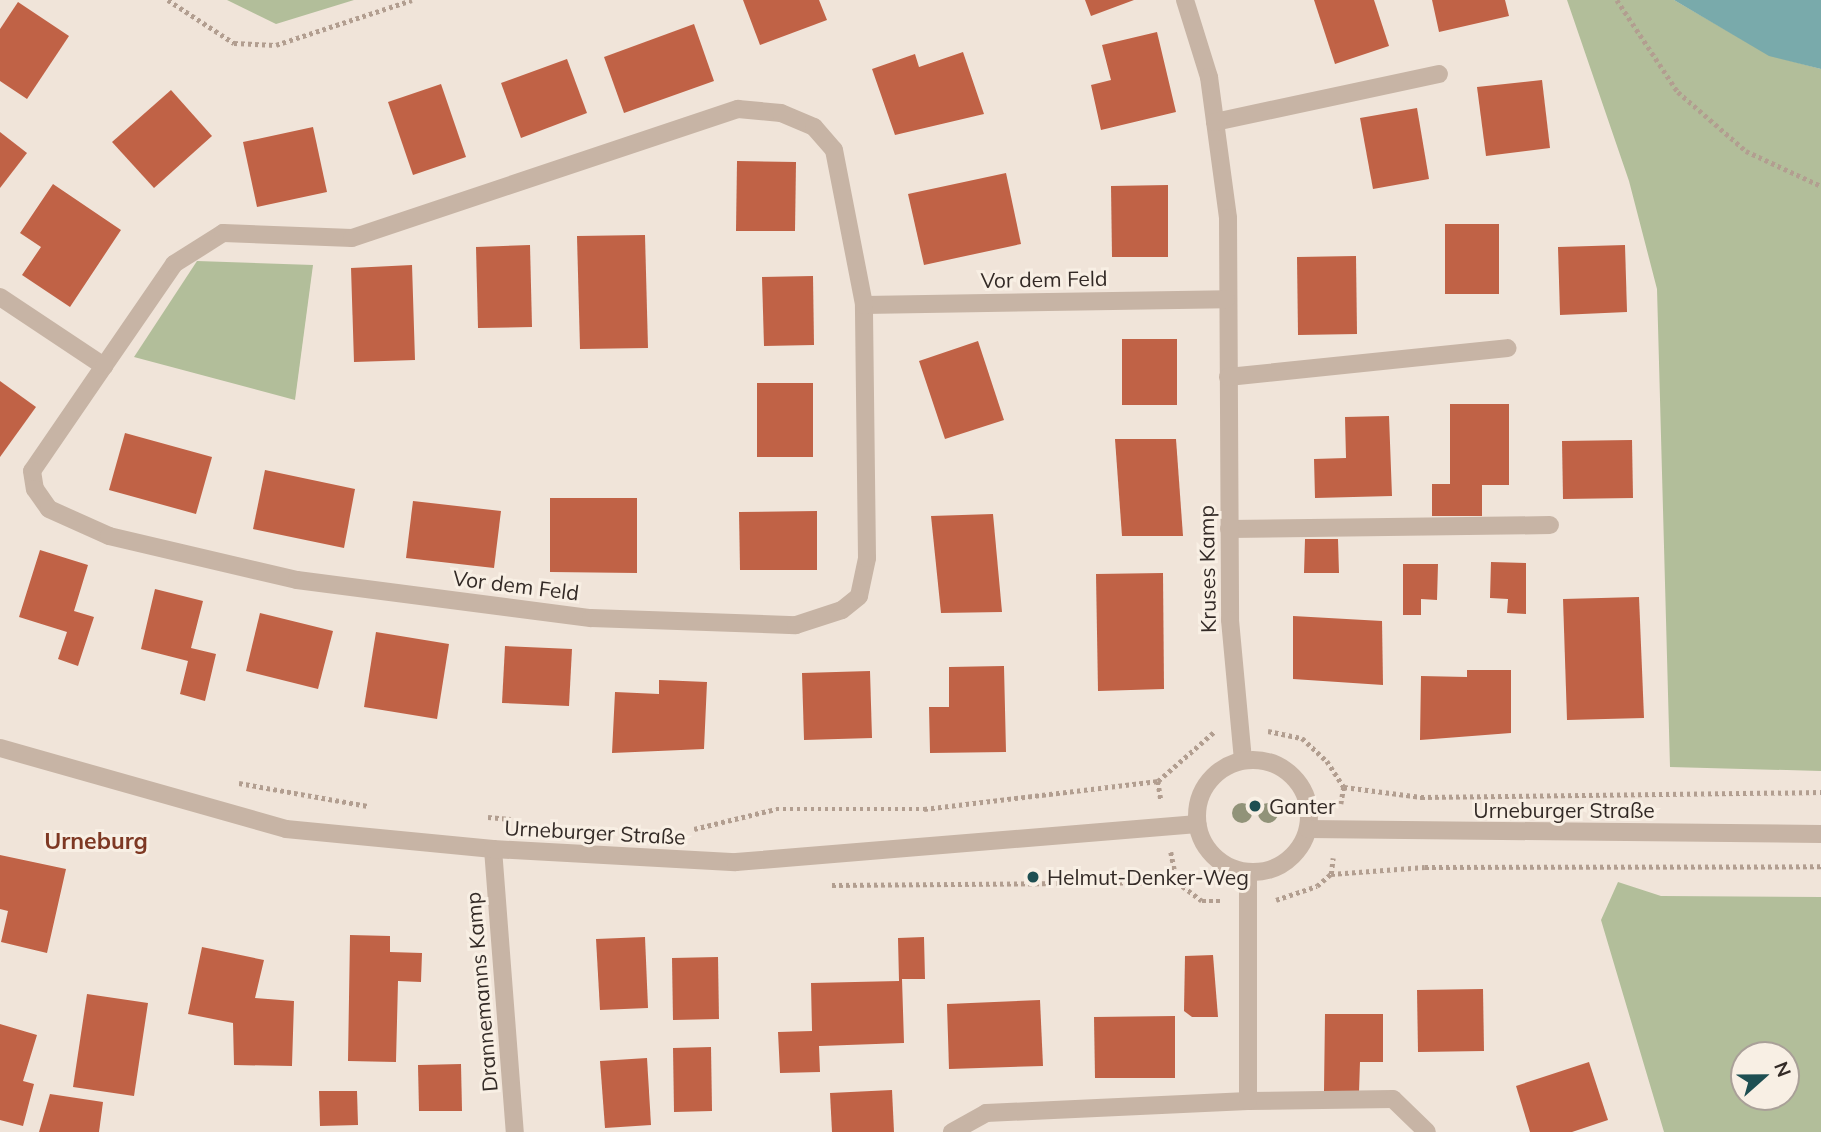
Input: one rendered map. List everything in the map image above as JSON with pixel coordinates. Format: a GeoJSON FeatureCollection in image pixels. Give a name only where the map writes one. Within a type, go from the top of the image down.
{"type":"FeatureCollection","features":[{"type":"Feature","properties":{"kind":"street","name":"Kruses Kamp"},"geometry":{"type":"LineString","coordinates":[[1185,0],[1215,122],[1228,218],[1226,299],[1230,620],[1243,760]]}},
{"type":"Feature","properties":{"kind":"street"},"geometry":{"type":"LineString","coordinates":[[1215,122],[1439,75]]}},
{"type":"Feature","properties":{"kind":"street","name":"Vor dem Feld"},"geometry":{"type":"LineString","coordinates":[[738,109],[781,114],[814,127],[834,150],[863,305],[867,558],[859,596],[842,610],[796,625],[591,618],[311,582],[109,536],[49,509],[35,489],[33,471],[104,366],[174,264],[223,233],[352,238],[738,109]]}},
{"type":"Feature","properties":{"kind":"street"},"geometry":{"type":"LineString","coordinates":[[0,297],[104,366]]}},
{"type":"Feature","properties":{"kind":"street","name":"Vor dem Feld"},"geometry":{"type":"LineString","coordinates":[[863,305],[1226,299]]}},
{"type":"Feature","properties":{"kind":"street"},"geometry":{"type":"LineString","coordinates":[[1228,377],[1508,348]]}},
{"type":"Feature","properties":{"kind":"street"},"geometry":{"type":"LineString","coordinates":[[1229,529],[1550,525]]}},
{"type":"Feature","properties":{"kind":"street","name":"Urneburger Straße"},"geometry":{"type":"LineString","coordinates":[[0,748],[286,830],[493,849],[736,862],[1197,824]]}},
{"type":"Feature","properties":{"kind":"street"},"geometry":{"type":"LineString","coordinates":[[1243,760],[1276,764],[1298,781],[1308,803],[1308,828],[1282,864],[1248,872],[1218,859],[1197,824],[1205,785],[1243,760]]}},
{"type":"Feature","properties":{"kind":"street","name":"Urneburger Straße"},"geometry":{"type":"LineString","coordinates":[[1308,828],[1821,834]]}},
{"type":"Feature","properties":{"kind":"street","name":"Drannemanns Kamp"},"geometry":{"type":"LineString","coordinates":[[493,849],[516,1132]]}},
{"type":"Feature","properties":{"kind":"street"},"geometry":{"type":"LineString","coordinates":[[1248,872],[1248,1101]]}},
{"type":"Feature","properties":{"kind":"street"},"geometry":{"type":"LineString","coordinates":[[952,1132],[986,1113],[1248,1101],[1393,1099],[1427,1132]]}},
{"type":"Feature","properties":{"kind":"path"},"geometry":{"type":"LineString","coordinates":[[168,0],[234,43],[275,45],[412,0]]}},
{"type":"Feature","properties":{"kind":"path"},"geometry":{"type":"LineString","coordinates":[[1617,0],[1678,92],[1746,151],[1821,186]]}},
{"type":"Feature","properties":{"kind":"path"},"geometry":{"type":"LineString","coordinates":[[683,829],[776,809],[924,809],[1158,780]]}},
{"type":"Feature","properties":{"kind":"path"},"geometry":{"type":"LineString","coordinates":[[235,783],[382,808]]}},
{"type":"Feature","properties":{"kind":"path"},"geometry":{"type":"LineString","coordinates":[[1344,787],[1420,797],[1821,792]]}},
{"type":"Feature","properties":{"kind":"path"},"geometry":{"type":"LineString","coordinates":[[477,817],[518,819]]}},
{"type":"Feature","properties":{"kind":"path"},"geometry":{"type":"LineString","coordinates":[[1331,874],[1425,867],[1821,866]]}},
{"type":"Feature","properties":{"kind":"green space"},"geometry":{"type":"Polygon","coordinates":[[[227,0],[354,0],[276,24],[227,0]]]}},
{"type":"Feature","properties":{"kind":"green space"},"geometry":{"type":"Polygon","coordinates":[[[1567,0],[1674,0],[1769,55],[1821,69],[1821,771],[1670,767],[1657,289],[1629,181],[1567,0]]]}},
{"type":"Feature","properties":{"kind":"green space"},"geometry":{"type":"Polygon","coordinates":[[[197,261],[313,265],[295,400],[134,357],[197,261]]]}},
{"type":"Feature","properties":{"kind":"green space"},"geometry":{"type":"Polygon","coordinates":[[[1618,882],[1661,896],[1821,897],[1821,1132],[1664,1132],[1601,920],[1618,882]]]}},
{"type":"Feature","properties":{"kind":"water"},"geometry":{"type":"Polygon","coordinates":[[[1674,0],[1821,0],[1821,69],[1769,56],[1674,0]]]}},
{"type":"Feature","properties":{"kind":"building"},"geometry":{"type":"Polygon","coordinates":[[[743,0],[819,0],[827,20],[760,45],[743,0]]]}},
{"type":"Feature","properties":{"kind":"building"},"geometry":{"type":"Polygon","coordinates":[[[1085,0],[1134,0],[1091,16],[1085,0]]]}},
{"type":"Feature","properties":{"kind":"building"},"geometry":{"type":"Polygon","coordinates":[[[1314,0],[1374,0],[1389,46],[1335,64],[1314,0]]]}},
{"type":"Feature","properties":{"kind":"building"},"geometry":{"type":"Polygon","coordinates":[[[1432,0],[1505,0],[1509,16],[1439,32],[1432,0]]]}},
{"type":"Feature","properties":{"kind":"building"},"geometry":{"type":"Polygon","coordinates":[[[18,2],[69,36],[27,99],[0,81],[0,29],[18,2]]]}},
{"type":"Feature","properties":{"kind":"building"},"geometry":{"type":"Polygon","coordinates":[[[694,24],[714,81],[624,113],[604,57],[694,24]]]}},
{"type":"Feature","properties":{"kind":"building"},"geometry":{"type":"Polygon","coordinates":[[[1157,32],[1176,112],[1101,130],[1091,85],[1111,80],[1102,45],[1157,32]]]}},
{"type":"Feature","properties":{"kind":"building"},"geometry":{"type":"Polygon","coordinates":[[[963,52],[984,114],[895,135],[872,69],[915,54],[919,67],[963,52]]]}},
{"type":"Feature","properties":{"kind":"building"},"geometry":{"type":"Polygon","coordinates":[[[567,59],[587,113],[521,138],[501,83],[567,59]]]}},
{"type":"Feature","properties":{"kind":"building"},"geometry":{"type":"Polygon","coordinates":[[[1542,80],[1550,148],[1486,156],[1477,87],[1542,80]]]}},
{"type":"Feature","properties":{"kind":"building"},"geometry":{"type":"Polygon","coordinates":[[[441,84],[466,157],[413,175],[388,102],[441,84]]]}},
{"type":"Feature","properties":{"kind":"building"},"geometry":{"type":"Polygon","coordinates":[[[171,90],[212,136],[154,188],[112,142],[171,90]]]}},
{"type":"Feature","properties":{"kind":"building"},"geometry":{"type":"Polygon","coordinates":[[[1417,108],[1429,179],[1373,189],[1360,118],[1417,108]]]}},
{"type":"Feature","properties":{"kind":"building"},"geometry":{"type":"Polygon","coordinates":[[[313,127],[327,192],[257,207],[243,142],[313,127]]]}},
{"type":"Feature","properties":{"kind":"building"},"geometry":{"type":"Polygon","coordinates":[[[0,132],[27,153],[0,188],[0,132]]]}},
{"type":"Feature","properties":{"kind":"building"},"geometry":{"type":"Polygon","coordinates":[[[737,161],[796,162],[795,231],[736,231],[737,161]]]}},
{"type":"Feature","properties":{"kind":"building"},"geometry":{"type":"Polygon","coordinates":[[[1006,173],[1021,244],[924,265],[908,194],[1006,173]]]}},
{"type":"Feature","properties":{"kind":"building"},"geometry":{"type":"Polygon","coordinates":[[[53,184],[121,230],[70,307],[22,275],[41,247],[20,233],[53,184]]]}},
{"type":"Feature","properties":{"kind":"building"},"geometry":{"type":"Polygon","coordinates":[[[1168,185],[1168,257],[1112,257],[1111,186],[1168,185]]]}},
{"type":"Feature","properties":{"kind":"building"},"geometry":{"type":"Polygon","coordinates":[[[1445,224],[1499,224],[1499,294],[1445,294],[1445,224]]]}},
{"type":"Feature","properties":{"kind":"building"},"geometry":{"type":"Polygon","coordinates":[[[645,235],[648,348],[580,349],[577,236],[645,235]]]}},
{"type":"Feature","properties":{"kind":"building"},"geometry":{"type":"Polygon","coordinates":[[[530,245],[532,327],[478,328],[476,247],[530,245]]]}},
{"type":"Feature","properties":{"kind":"building"},"geometry":{"type":"Polygon","coordinates":[[[1625,245],[1627,312],[1560,315],[1558,247],[1625,245]]]}},
{"type":"Feature","properties":{"kind":"building"},"geometry":{"type":"Polygon","coordinates":[[[1356,256],[1357,334],[1298,335],[1297,257],[1356,256]]]}},
{"type":"Feature","properties":{"kind":"building"},"geometry":{"type":"Polygon","coordinates":[[[412,265],[415,360],[354,362],[351,268],[412,265]]]}},
{"type":"Feature","properties":{"kind":"building"},"geometry":{"type":"Polygon","coordinates":[[[813,276],[814,345],[764,346],[762,277],[813,276]]]}},
{"type":"Feature","properties":{"kind":"building"},"geometry":{"type":"Polygon","coordinates":[[[1122,339],[1177,339],[1177,405],[1122,405],[1122,339]]]}},
{"type":"Feature","properties":{"kind":"building"},"geometry":{"type":"Polygon","coordinates":[[[978,341],[1004,420],[945,439],[919,361],[978,341]]]}},
{"type":"Feature","properties":{"kind":"building"},"geometry":{"type":"Polygon","coordinates":[[[0,381],[36,407],[0,457],[0,381]]]}},
{"type":"Feature","properties":{"kind":"building"},"geometry":{"type":"Polygon","coordinates":[[[757,383],[813,383],[813,457],[757,457],[757,383]]]}},
{"type":"Feature","properties":{"kind":"building"},"geometry":{"type":"Polygon","coordinates":[[[1450,404],[1509,404],[1509,485],[1482,485],[1482,516],[1432,516],[1432,484],[1450,484],[1450,404]]]}},
{"type":"Feature","properties":{"kind":"building"},"geometry":{"type":"Polygon","coordinates":[[[1389,416],[1392,496],[1315,498],[1314,459],[1346,458],[1345,417],[1389,416]]]}},
{"type":"Feature","properties":{"kind":"building"},"geometry":{"type":"Polygon","coordinates":[[[125,433],[212,457],[196,514],[109,490],[125,433]]]}},
{"type":"Feature","properties":{"kind":"building"},"geometry":{"type":"Polygon","coordinates":[[[1115,439],[1176,439],[1183,536],[1122,536],[1115,439]]]}},
{"type":"Feature","properties":{"kind":"building"},"geometry":{"type":"Polygon","coordinates":[[[1632,440],[1633,498],[1563,499],[1562,441],[1632,440]]]}},
{"type":"Feature","properties":{"kind":"building"},"geometry":{"type":"Polygon","coordinates":[[[265,470],[355,489],[344,548],[253,529],[265,470]]]}},
{"type":"Feature","properties":{"kind":"building"},"geometry":{"type":"Polygon","coordinates":[[[550,498],[637,498],[637,573],[550,572],[550,498]]]}},
{"type":"Feature","properties":{"kind":"building"},"geometry":{"type":"Polygon","coordinates":[[[413,501],[501,511],[494,568],[406,558],[413,501]]]}},
{"type":"Feature","properties":{"kind":"building"},"geometry":{"type":"Polygon","coordinates":[[[817,511],[817,570],[740,570],[739,512],[817,511]]]}},
{"type":"Feature","properties":{"kind":"building"},"geometry":{"type":"Polygon","coordinates":[[[993,514],[1002,612],[941,613],[931,516],[993,514]]]}},
{"type":"Feature","properties":{"kind":"building"},"geometry":{"type":"Polygon","coordinates":[[[1305,539],[1338,539],[1339,573],[1304,573],[1305,539]]]}},
{"type":"Feature","properties":{"kind":"building"},"geometry":{"type":"Polygon","coordinates":[[[40,550],[88,565],[74,611],[94,617],[78,666],[58,659],[67,632],[19,617],[40,550]]]}},
{"type":"Feature","properties":{"kind":"building"},"geometry":{"type":"Polygon","coordinates":[[[1491,562],[1526,563],[1526,614],[1507,613],[1508,599],[1490,598],[1491,562]]]}},
{"type":"Feature","properties":{"kind":"building"},"geometry":{"type":"Polygon","coordinates":[[[1403,564],[1438,564],[1437,600],[1421,599],[1421,615],[1403,615],[1403,564]]]}},
{"type":"Feature","properties":{"kind":"building"},"geometry":{"type":"Polygon","coordinates":[[[1163,573],[1164,689],[1098,691],[1096,574],[1163,573]]]}},
{"type":"Feature","properties":{"kind":"building"},"geometry":{"type":"Polygon","coordinates":[[[155,589],[203,601],[191,648],[216,654],[205,701],[180,694],[188,661],[141,649],[155,589]]]}},
{"type":"Feature","properties":{"kind":"building"},"geometry":{"type":"Polygon","coordinates":[[[1639,597],[1644,718],[1567,720],[1563,599],[1639,597]]]}},
{"type":"Feature","properties":{"kind":"building"},"geometry":{"type":"Polygon","coordinates":[[[260,613],[333,631],[318,689],[246,671],[260,613]]]}},
{"type":"Feature","properties":{"kind":"building"},"geometry":{"type":"Polygon","coordinates":[[[1293,616],[1382,621],[1383,685],[1293,679],[1293,616]]]}},
{"type":"Feature","properties":{"kind":"building"},"geometry":{"type":"Polygon","coordinates":[[[376,632],[449,644],[437,719],[364,707],[376,632]]]}},
{"type":"Feature","properties":{"kind":"building"},"geometry":{"type":"Polygon","coordinates":[[[505,646],[572,649],[569,706],[502,703],[505,646]]]}},
{"type":"Feature","properties":{"kind":"building"},"geometry":{"type":"Polygon","coordinates":[[[1004,666],[1006,752],[930,753],[929,707],[949,707],[949,667],[1004,666]]]}},
{"type":"Feature","properties":{"kind":"building"},"geometry":{"type":"Polygon","coordinates":[[[1467,670],[1511,670],[1511,733],[1420,740],[1421,676],[1467,677],[1467,670]]]}},
{"type":"Feature","properties":{"kind":"building"},"geometry":{"type":"Polygon","coordinates":[[[870,671],[872,738],[804,740],[802,673],[870,671]]]}},
{"type":"Feature","properties":{"kind":"building"},"geometry":{"type":"Polygon","coordinates":[[[659,680],[707,682],[704,749],[612,753],[615,692],[659,694],[659,680]]]}},
{"type":"Feature","properties":{"kind":"building"},"geometry":{"type":"Polygon","coordinates":[[[0,855],[66,869],[47,953],[1,942],[8,911],[0,909],[0,855]]]}},
{"type":"Feature","properties":{"kind":"building"},"geometry":{"type":"Polygon","coordinates":[[[350,935],[390,936],[390,952],[422,953],[421,982],[398,981],[396,1062],[348,1061],[350,935]]]}},
{"type":"Feature","properties":{"kind":"building"},"geometry":{"type":"Polygon","coordinates":[[[645,937],[648,1008],[600,1010],[596,939],[645,937]]]}},
{"type":"Feature","properties":{"kind":"building"},"geometry":{"type":"Polygon","coordinates":[[[924,937],[925,979],[902,979],[904,1043],[819,1046],[820,1072],[780,1073],[778,1032],[812,1031],[811,983],[899,981],[898,938],[924,937]]]}},
{"type":"Feature","properties":{"kind":"building"},"geometry":{"type":"Polygon","coordinates":[[[202,947],[264,960],[255,998],[294,1001],[292,1066],[234,1065],[233,1023],[188,1014],[202,947]]]}},
{"type":"Feature","properties":{"kind":"building"},"geometry":{"type":"Polygon","coordinates":[[[1213,955],[1218,1017],[1192,1017],[1184,1011],[1185,956],[1213,955]]]}},
{"type":"Feature","properties":{"kind":"building"},"geometry":{"type":"Polygon","coordinates":[[[718,957],[719,1019],[673,1020],[672,958],[718,957]]]}},
{"type":"Feature","properties":{"kind":"building"},"geometry":{"type":"Polygon","coordinates":[[[1483,989],[1484,1051],[1418,1052],[1417,990],[1483,989]]]}},
{"type":"Feature","properties":{"kind":"building"},"geometry":{"type":"Polygon","coordinates":[[[87,994],[148,1003],[134,1096],[73,1087],[87,994]]]}},
{"type":"Feature","properties":{"kind":"building"},"geometry":{"type":"Polygon","coordinates":[[[1040,1000],[1043,1066],[949,1069],[947,1004],[1040,1000]]]}},
{"type":"Feature","properties":{"kind":"building"},"geometry":{"type":"Polygon","coordinates":[[[1325,1014],[1383,1014],[1383,1062],[1360,1062],[1359,1092],[1324,1092],[1325,1014]]]}},
{"type":"Feature","properties":{"kind":"building"},"geometry":{"type":"Polygon","coordinates":[[[1175,1016],[1175,1078],[1095,1078],[1094,1017],[1175,1016]]]}},
{"type":"Feature","properties":{"kind":"building"},"geometry":{"type":"Polygon","coordinates":[[[0,1024],[37,1035],[23,1081],[34,1084],[23,1126],[0,1120],[0,1024]]]}},
{"type":"Feature","properties":{"kind":"building"},"geometry":{"type":"Polygon","coordinates":[[[711,1047],[712,1111],[674,1112],[673,1048],[711,1047]]]}},
{"type":"Feature","properties":{"kind":"building"},"geometry":{"type":"Polygon","coordinates":[[[647,1058],[651,1125],[605,1128],[600,1061],[647,1058]]]}},
{"type":"Feature","properties":{"kind":"building"},"geometry":{"type":"Polygon","coordinates":[[[1589,1062],[1608,1120],[1572,1132],[1530,1132],[1516,1086],[1589,1062]]]}},
{"type":"Feature","properties":{"kind":"building"},"geometry":{"type":"Polygon","coordinates":[[[461,1064],[462,1111],[419,1111],[418,1065],[461,1064]]]}},
{"type":"Feature","properties":{"kind":"building"},"geometry":{"type":"Polygon","coordinates":[[[892,1090],[894,1132],[832,1132],[830,1093],[892,1090]]]}},
{"type":"Feature","properties":{"kind":"building"},"geometry":{"type":"Polygon","coordinates":[[[319,1091],[357,1091],[358,1125],[320,1126],[319,1091]]]}},
{"type":"Feature","properties":{"kind":"building"},"geometry":{"type":"Polygon","coordinates":[[[50,1094],[103,1102],[99,1132],[39,1132],[50,1094]]]}},
{"type":"Feature","properties":{"kind":"place","name":"Ganter"},"geometry":{"type":"Point","coordinates":[1255,806]}},
{"type":"Feature","properties":{"kind":"place","name":"Helmut-Denker-Weg"},"geometry":{"type":"Point","coordinates":[1033,877]}},
{"type":"Feature","properties":{"kind":"district","name":"Urneburg"},"geometry":{"type":"Point","coordinates":[96,841]}}]}
